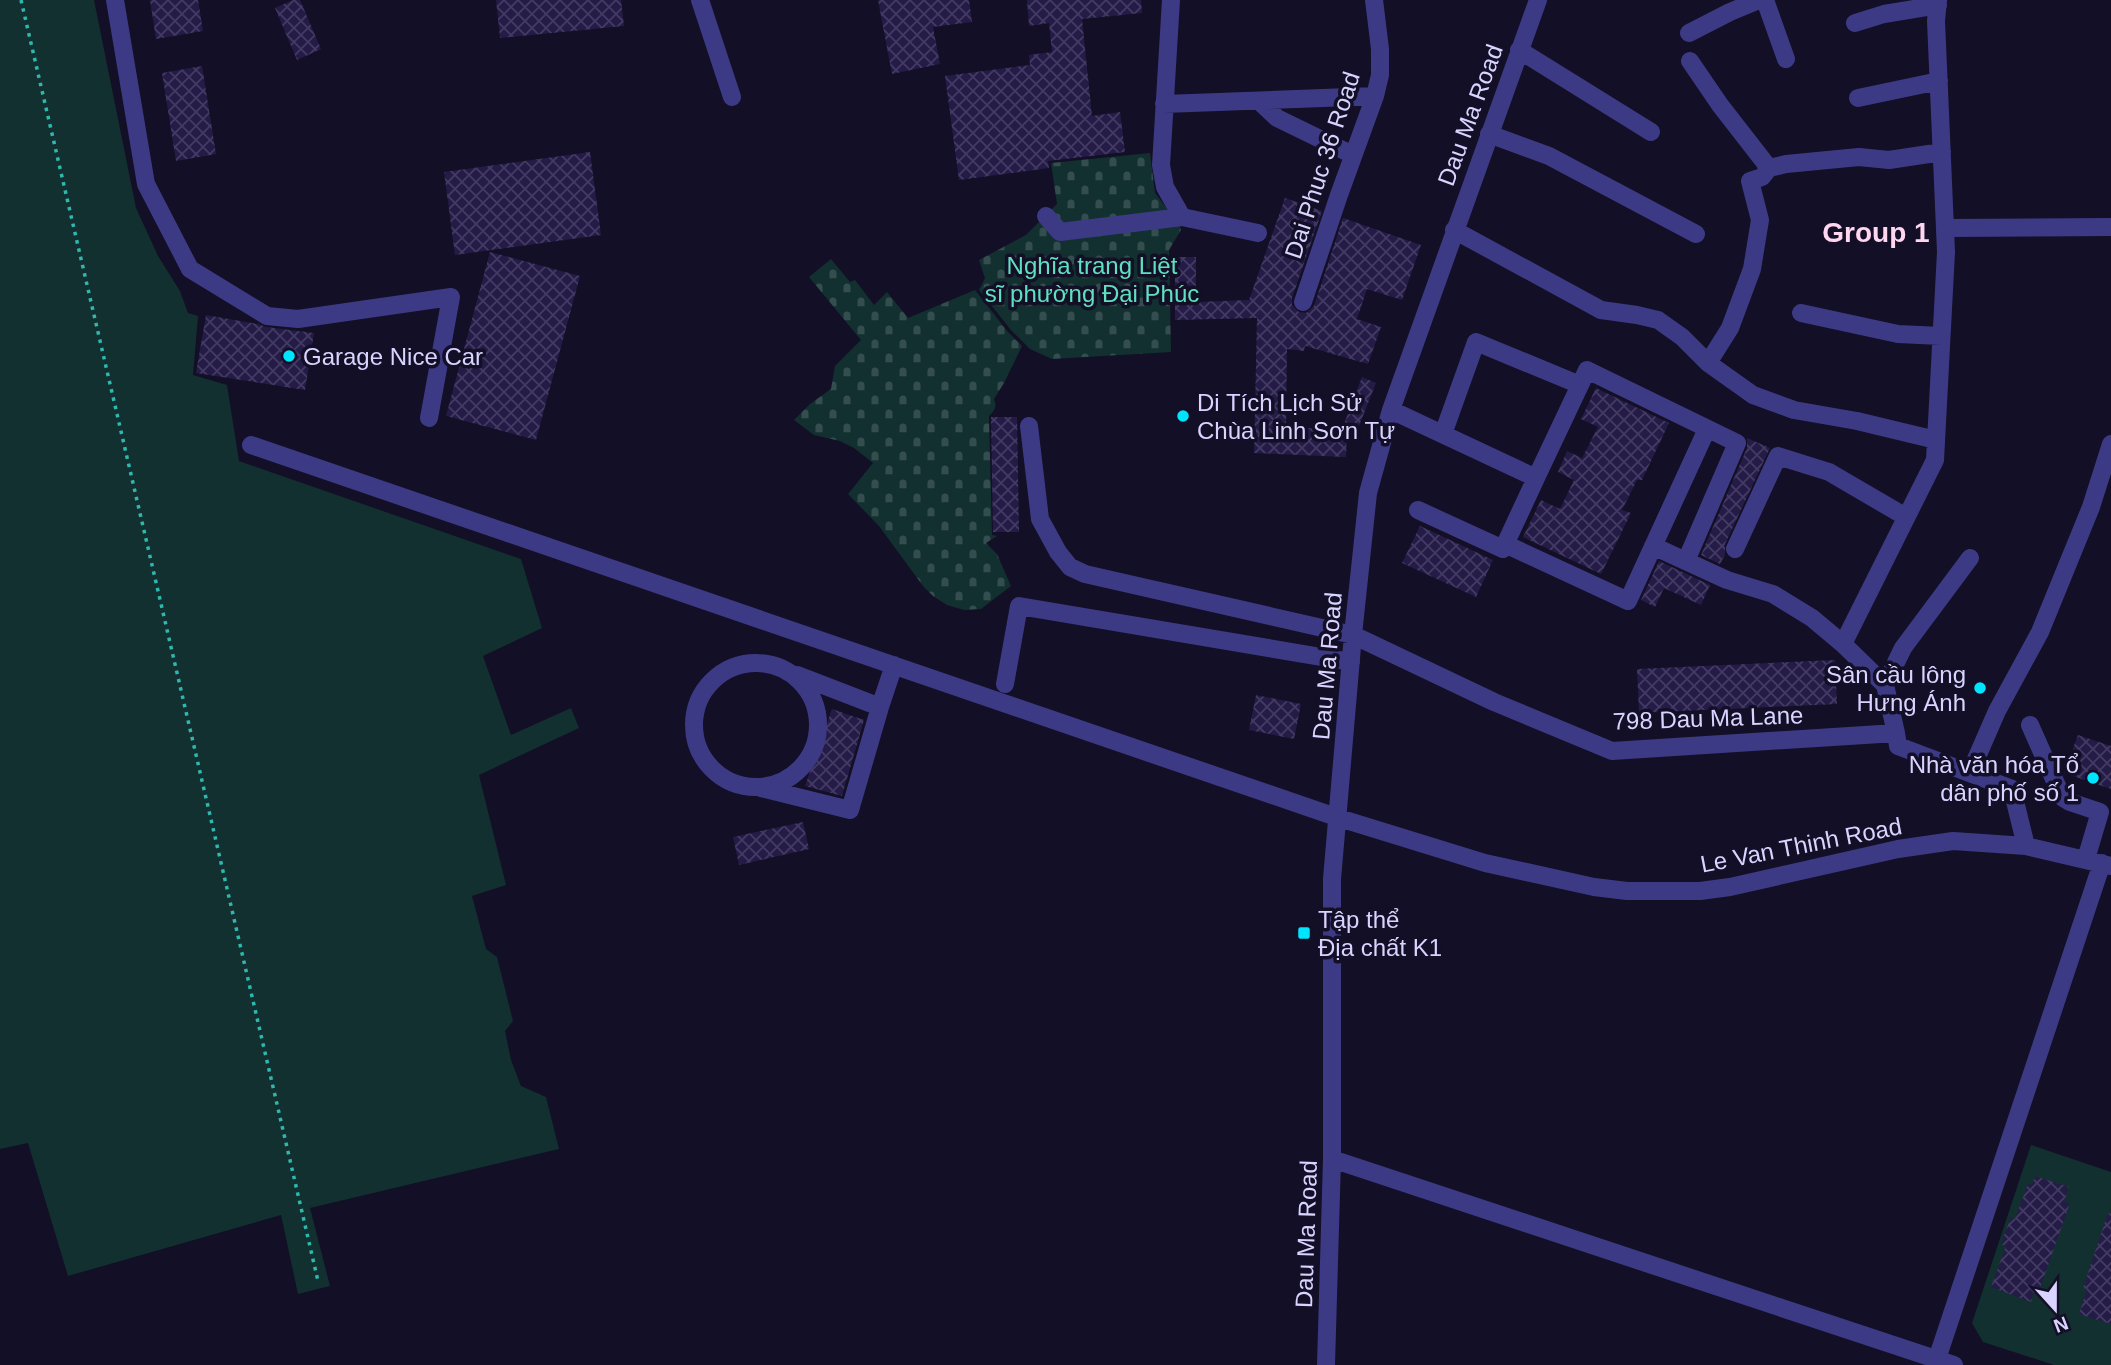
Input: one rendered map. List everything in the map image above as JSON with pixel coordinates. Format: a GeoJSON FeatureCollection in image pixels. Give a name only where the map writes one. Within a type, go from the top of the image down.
{"type":"FeatureCollection","features":[{"type":"Feature","properties":{"kind":"street"},"geometry":{"type":"LineString","coordinates":[[115,0],[146,184],[190,269],[267,316],[298,319],[451,298],[429,418]]}},
{"type":"Feature","properties":{"kind":"street"},"geometry":{"type":"LineString","coordinates":[[699,0],[732,97]]}},
{"type":"Feature","properties":{"kind":"street"},"geometry":{"type":"LineString","coordinates":[[1171,0],[1161,165],[1165,187],[1182,217]]}},
{"type":"Feature","properties":{"kind":"street","name":"Dai Phuc 36 Road"},"geometry":{"type":"LineString","coordinates":[[1303,302],[1380,75],[1374,0]]}},
{"type":"Feature","properties":{"kind":"street","name":"Dau Ma Road"},"geometry":{"type":"LineString","coordinates":[[1326,1365],[1332,1159],[1332,879],[1368,493],[1391,410],[1538,0]]}},
{"type":"Feature","properties":{"kind":"street"},"geometry":{"type":"LineString","coordinates":[[1689,33],[1759,0]]}},
{"type":"Feature","properties":{"kind":"street"},"geometry":{"type":"LineString","coordinates":[[1765,0],[1786,59]]}},
{"type":"Feature","properties":{"kind":"street"},"geometry":{"type":"LineString","coordinates":[[1843,645],[1935,460],[1946,252],[1938,2],[1884,13],[1856,23]]}},
{"type":"Feature","properties":{"kind":"street"},"geometry":{"type":"LineString","coordinates":[[1519,50],[1651,132]]}},
{"type":"Feature","properties":{"kind":"street"},"geometry":{"type":"LineString","coordinates":[[1690,61],[1769,168]]}},
{"type":"Feature","properties":{"kind":"street"},"geometry":{"type":"LineString","coordinates":[[1858,98],[1939,81]]}},
{"type":"Feature","properties":{"kind":"street"},"geometry":{"type":"LineString","coordinates":[[1164,104],[1375,96]]}},
{"type":"Feature","properties":{"kind":"street"},"geometry":{"type":"LineString","coordinates":[[1259,101],[1283,121],[1353,155]]}},
{"type":"Feature","properties":{"kind":"street"},"geometry":{"type":"LineString","coordinates":[[1489,134],[1549,156],[1696,234]]}},
{"type":"Feature","properties":{"kind":"street"},"geometry":{"type":"LineString","coordinates":[[1708,363],[1730,328],[1752,269],[1760,220],[1750,181],[1762,177],[1769,168],[1859,157],[1889,160],[1942,152]]}},
{"type":"Feature","properties":{"kind":"street"},"geometry":{"type":"LineString","coordinates":[[1046,216],[1060,232],[1182,217],[1258,233]]}},
{"type":"Feature","properties":{"kind":"street"},"geometry":{"type":"LineString","coordinates":[[1945,228],[2111,227]]}},
{"type":"Feature","properties":{"kind":"street"},"geometry":{"type":"LineString","coordinates":[[1454,230],[1601,310],[1658,320],[1682,337],[1708,363],[1753,395],[1794,411],[1857,421],[1936,440]]}},
{"type":"Feature","properties":{"kind":"street"},"geometry":{"type":"LineString","coordinates":[[1801,313],[1898,334],[1941,336]]}},
{"type":"Feature","properties":{"kind":"street"},"geometry":{"type":"LineString","coordinates":[[1443,434],[1476,342],[1580,385]]}},
{"type":"Feature","properties":{"kind":"street"},"geometry":{"type":"LineString","coordinates":[[1418,510],[1503,549],[1587,370],[1737,443],[1686,561]]}},
{"type":"Feature","properties":{"kind":"street"},"geometry":{"type":"LineString","coordinates":[[1391,410],[1536,478]]}},
{"type":"Feature","properties":{"kind":"street","name":"798 Dau Ma Lane"},"geometry":{"type":"LineString","coordinates":[[1028,426],[1041,519],[1058,552],[1070,567],[1104,580],[1353,635],[1494,702],[1612,751],[1896,733]]}},
{"type":"Feature","properties":{"kind":"street"},"geometry":{"type":"LineString","coordinates":[[1505,544],[1628,601],[1707,429]]}},
{"type":"Feature","properties":{"kind":"street"},"geometry":{"type":"LineString","coordinates":[[1970,773],[1997,711],[2040,632],[2091,507],[2111,444]]}},
{"type":"Feature","properties":{"kind":"street","name":"Le Van Thinh Road"},"geometry":{"type":"LineString","coordinates":[[251,445],[1339,818],[1485,863],[1594,887],[1627,891],[1700,891],[1730,887],[1898,849],[1953,841],[2026,846],[2100,862]]}},
{"type":"Feature","properties":{"kind":"street"},"geometry":{"type":"LineString","coordinates":[[1735,549],[1777,456],[1829,472],[1906,517]]}},
{"type":"Feature","properties":{"kind":"street"},"geometry":{"type":"LineString","coordinates":[[1653,546],[1727,580],[1773,594],[1812,618],[1885,685],[1898,746],[2012,789],[2026,846]]}},
{"type":"Feature","properties":{"kind":"street"},"geometry":{"type":"LineString","coordinates":[[1885,685],[1903,648],[1970,558]]}},
{"type":"Feature","properties":{"kind":"street"},"geometry":{"type":"LineString","coordinates":[[1004,684],[1019,606],[1351,662]]}},
{"type":"Feature","properties":{"kind":"street"},"geometry":{"type":"LineString","coordinates":[[880,707],[765,664],[748,663],[718,676],[706,688],[695,711],[694,736],[699,752],[709,766],[729,781],[850,810],[894,665]]}},
{"type":"Feature","properties":{"kind":"street"},"geometry":{"type":"LineString","coordinates":[[753,787],[775,784],[794,774],[813,748],[818,727],[815,705],[805,687],[788,672]]}},
{"type":"Feature","properties":{"kind":"street"},"geometry":{"type":"LineString","coordinates":[[1332,1159],[1945,1362],[2100,862],[2100,812],[2062,797],[2030,724]]}},
{"type":"Feature","properties":{"kind":"path"},"geometry":{"type":"LineString","coordinates":[[21,0],[318,1281]]}},
{"type":"Feature","properties":{"kind":"green space"},"geometry":{"type":"Polygon","coordinates":[[[0,0],[94,0],[136,208],[158,256],[180,291],[188,313],[198,316],[193,375],[227,385],[239,461],[521,559],[542,628],[483,656],[511,735],[571,708],[579,728],[479,775],[506,885],[472,896],[486,949],[497,957],[513,1021],[505,1031],[511,1060],[521,1086],[546,1097],[559,1149],[310,1208],[330,1286],[298,1294],[281,1215],[68,1276],[28,1143],[0,1149],[0,0]]]}},
{"type":"Feature","properties":{"kind":"green space","name":"Nghĩa trang Liệt sĩ phường Đại Phúc"},"geometry":{"type":"Polygon","coordinates":[[[1150,153],[1155,193],[1181,230],[1169,250],[1171,352],[1052,359],[1030,349],[979,290],[985,278],[979,260],[1026,235],[1057,204],[1051,163],[1150,153]]]}},
{"type":"Feature","properties":{"kind":"green space"},"geometry":{"type":"Polygon","coordinates":[[[831,259],[850,282],[855,280],[874,305],[887,292],[908,318],[975,290],[1022,346],[994,399],[995,408],[989,416],[992,535],[997,536],[986,543],[997,554],[1011,586],[981,609],[964,610],[947,605],[933,596],[879,526],[848,494],[873,463],[854,448],[840,441],[814,435],[794,420],[831,389],[835,366],[861,340],[809,277],[831,259]]]}},
{"type":"Feature","properties":{"kind":"green space"},"geometry":{"type":"Polygon","coordinates":[[[2031,1145],[2111,1172],[2111,1365],[2054,1365],[1983,1342],[1972,1323],[2031,1145]]]}},
{"type":"Feature","properties":{"kind":"building"},"geometry":{"type":"Polygon","coordinates":[[[150,0],[198,0],[203,31],[156,39],[150,0]]]}},
{"type":"Feature","properties":{"kind":"building"},"geometry":{"type":"Polygon","coordinates":[[[293,0],[300,0],[321,49],[297,60],[275,8],[293,0]]]}},
{"type":"Feature","properties":{"kind":"building"},"geometry":{"type":"Polygon","coordinates":[[[496,0],[621,0],[624,26],[500,38],[496,0]]]}},
{"type":"Feature","properties":{"kind":"building"},"geometry":{"type":"Polygon","coordinates":[[[878,0],[969,0],[972,22],[933,27],[940,64],[892,74],[878,0]]]}},
{"type":"Feature","properties":{"kind":"building"},"geometry":{"type":"Polygon","coordinates":[[[1027,0],[1141,0],[1142,13],[1082,19],[1092,116],[1120,112],[1125,152],[1048,161],[1049,168],[959,180],[945,76],[1030,65],[1029,55],[1052,52],[1049,23],[1029,26],[1027,0]]]}},
{"type":"Feature","properties":{"kind":"building"},"geometry":{"type":"Polygon","coordinates":[[[202,66],[216,154],[176,161],[162,73],[202,66]]]}},
{"type":"Feature","properties":{"kind":"building"},"geometry":{"type":"Polygon","coordinates":[[[590,152],[601,235],[455,255],[444,172],[590,152]]]}},
{"type":"Feature","properties":{"kind":"building"},"geometry":{"type":"Polygon","coordinates":[[[1285,198],[1322,211],[1292,298],[1292,305],[1299,312],[1306,313],[1314,306],[1343,218],[1421,245],[1402,300],[1367,289],[1357,319],[1381,327],[1368,364],[1305,346],[1304,351],[1287,349],[1286,427],[1347,430],[1346,457],[1254,453],[1257,318],[1175,320],[1175,257],[1196,257],[1196,302],[1249,300],[1285,198]]]}},
{"type":"Feature","properties":{"kind":"building"},"geometry":{"type":"Polygon","coordinates":[[[490,252],[580,276],[536,440],[446,416],[490,252]]]}},
{"type":"Feature","properties":{"kind":"building"},"geometry":{"type":"Polygon","coordinates":[[[206,315],[314,333],[305,390],[196,373],[206,315]]]}},
{"type":"Feature","properties":{"kind":"building"},"geometry":{"type":"Polygon","coordinates":[[[1362,377],[1376,383],[1357,431],[1342,429],[1362,377]]]}},
{"type":"Feature","properties":{"kind":"building"},"geometry":{"type":"Polygon","coordinates":[[[1596,388],[1669,423],[1642,480],[1637,480],[1622,510],[1631,513],[1601,574],[1523,537],[1541,500],[1560,509],[1574,480],[1558,472],[1567,451],[1582,458],[1598,427],[1581,419],[1596,388]]]}},
{"type":"Feature","properties":{"kind":"building"},"geometry":{"type":"Polygon","coordinates":[[[991,417],[1017,417],[1019,532],[993,532],[991,417]]]}},
{"type":"Feature","properties":{"kind":"building"},"geometry":{"type":"Polygon","coordinates":[[[1747,438],[1770,448],[1725,544],[1725,555],[1720,564],[1701,555],[1747,448],[1747,438]]]}},
{"type":"Feature","properties":{"kind":"building"},"geometry":{"type":"Polygon","coordinates":[[[1420,526],[1493,560],[1476,597],[1402,563],[1420,526]]]}},
{"type":"Feature","properties":{"kind":"building"},"geometry":{"type":"Polygon","coordinates":[[[1659,561],[1710,585],[1701,605],[1664,588],[1655,607],[1641,600],[1659,561]]]}},
{"type":"Feature","properties":{"kind":"building"},"geometry":{"type":"Polygon","coordinates":[[[1835,660],[1837,704],[1639,713],[1637,669],[1835,660]]]}},
{"type":"Feature","properties":{"kind":"building"},"geometry":{"type":"Polygon","coordinates":[[[1256,695],[1301,704],[1294,739],[1249,730],[1256,695]]]}},
{"type":"Feature","properties":{"kind":"building"},"geometry":{"type":"Polygon","coordinates":[[[832,709],[864,720],[842,796],[805,786],[832,709]]]}},
{"type":"Feature","properties":{"kind":"building"},"geometry":{"type":"Polygon","coordinates":[[[2078,735],[2111,746],[2111,789],[2064,773],[2078,735]]]}},
{"type":"Feature","properties":{"kind":"building"},"geometry":{"type":"Polygon","coordinates":[[[803,822],[809,849],[739,865],[733,837],[803,822]]]}},
{"type":"Feature","properties":{"kind":"building"},"geometry":{"type":"Polygon","coordinates":[[[2035,1176],[2069,1187],[2064,1201],[2070,1203],[2039,1291],[2035,1289],[2031,1302],[1991,1287],[2006,1246],[2001,1244],[2011,1217],[2015,1219],[2028,1184],[2032,1185],[2035,1176]]]}},
{"type":"Feature","properties":{"kind":"building"},"geometry":{"type":"Polygon","coordinates":[[[2108,1213],[2111,1214],[2111,1324],[2079,1314],[2087,1289],[2083,1288],[2108,1213]]]}},
{"type":"Feature","properties":{"kind":"place","name":"Garage Nice Car"},"geometry":{"type":"Point","coordinates":[289,356]}},
{"type":"Feature","properties":{"kind":"place","name":"Di Tích Lịch Sử Chùa Linh Sơn Tự"},"geometry":{"type":"Point","coordinates":[1183,416]}},
{"type":"Feature","properties":{"kind":"place","name":"Sân cầu lông Hưng Ánh"},"geometry":{"type":"Point","coordinates":[1980,688]}},
{"type":"Feature","properties":{"kind":"place","name":"Nhà văn hóa Tổ dân phố số 1"},"geometry":{"type":"Point","coordinates":[2093,778]}},
{"type":"Feature","properties":{"kind":"place","name":"Tập thể Địa chất K1"},"geometry":{"type":"Point","coordinates":[1304,933]}},
{"type":"Feature","properties":{"kind":"district","name":"Group 1"},"geometry":{"type":"Point","coordinates":[1876,232]}}]}
